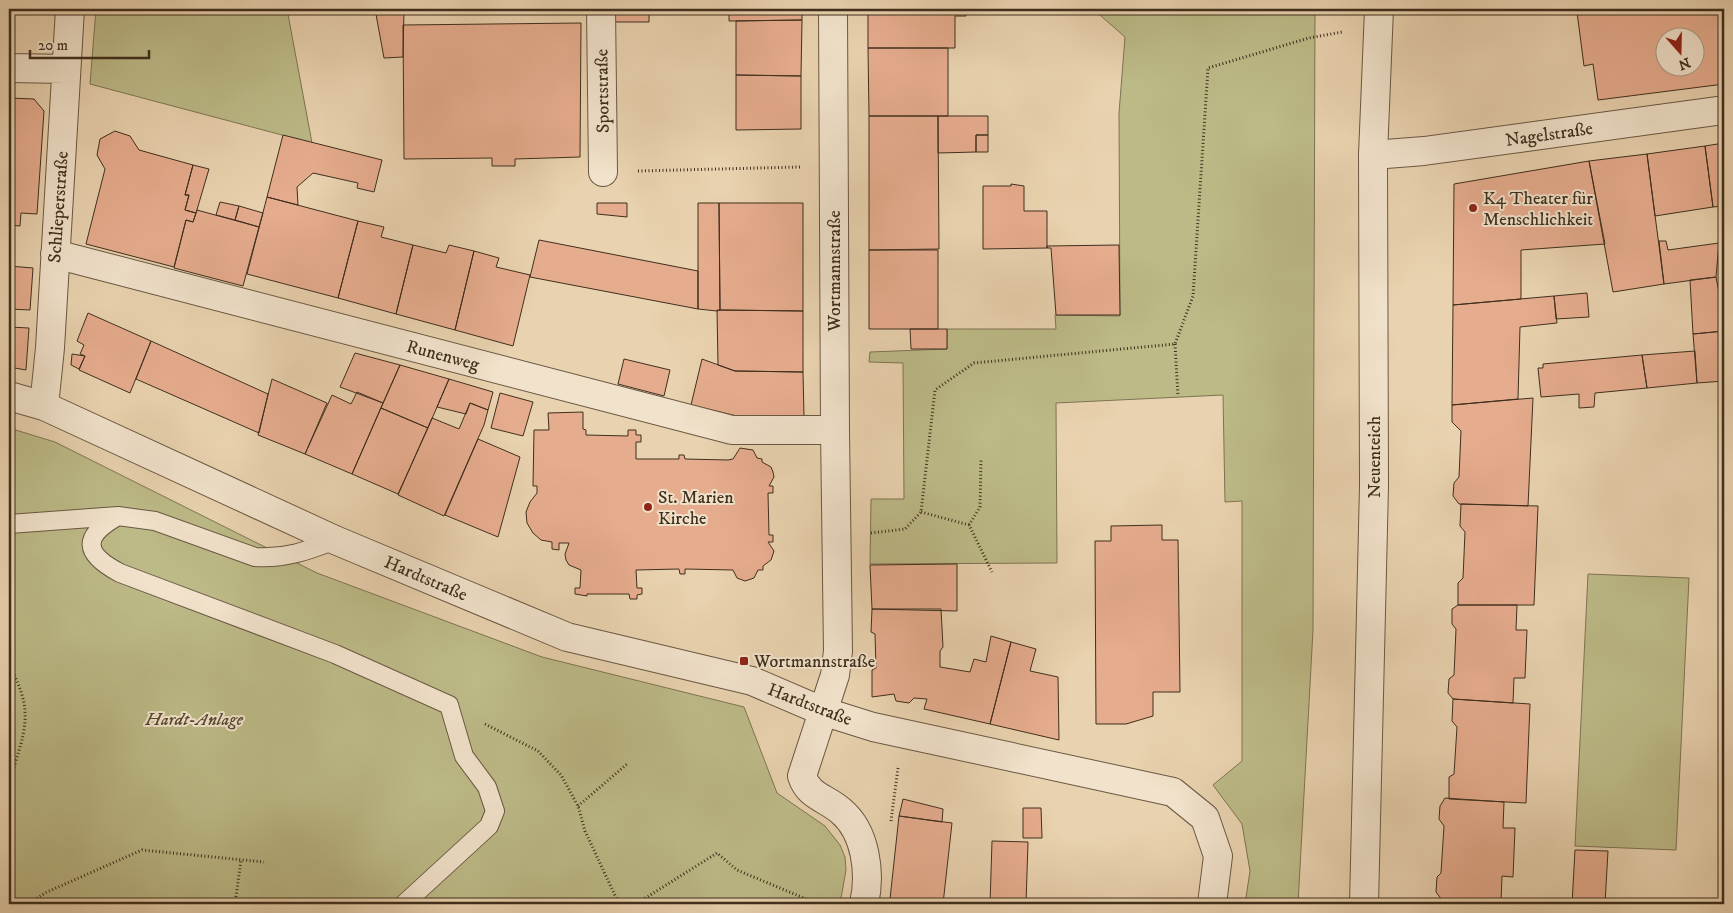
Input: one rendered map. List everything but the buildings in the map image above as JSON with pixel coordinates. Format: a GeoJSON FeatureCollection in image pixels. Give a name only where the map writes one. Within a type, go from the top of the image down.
{"type":"FeatureCollection","features":[{"type":"Feature","properties":{"kind":"street","name":"Schlieperstraße"},"geometry":{"type":"LineString","coordinates":[[44,406],[50,348],[70,9]]}},
{"type":"Feature","properties":{"kind":"street","name":"Sportstraße"},"geometry":{"type":"LineString","coordinates":[[601,9],[603,172]]}},
{"type":"Feature","properties":{"kind":"street","name":"Wortmannstraße"},"geometry":{"type":"LineString","coordinates":[[833,9],[838,651],[835,675],[802,776],[806,788],[840,810],[860,836],[866,868],[864,904]]}},
{"type":"Feature","properties":{"kind":"street","name":"Neuenteich"},"geometry":{"type":"LineString","coordinates":[[1364,904],[1374,486],[1373,155],[1379,9]]}},
{"type":"Feature","properties":{"kind":"street"},"geometry":{"type":"LineString","coordinates":[[9,68],[66,69]]}},
{"type":"Feature","properties":{"kind":"street","name":"Nagelstraße"},"geometry":{"type":"LineString","coordinates":[[1373,155],[1424,151],[1724,110]]}},
{"type":"Feature","properties":{"kind":"street","name":"Runenweg"},"geometry":{"type":"LineString","coordinates":[[55,254],[732,430],[835,430]]}},
{"type":"Feature","properties":{"kind":"street","name":"Hardtstraße"},"geometry":{"type":"LineString","coordinates":[[9,396],[44,406],[335,540],[567,637],[752,681],[822,710],[872,727],[1173,792],[1205,818],[1218,856],[1212,904]]}},
{"type":"Feature","properties":{"kind":"lane"},"geometry":{"type":"LineString","coordinates":[[9,524],[118,516],[155,522],[262,557],[281,558],[298,554],[335,540]]}},
{"type":"Feature","properties":{"kind":"lane"},"geometry":{"type":"LineString","coordinates":[[118,516],[100,526],[93,537],[95,556],[103,564],[120,573],[334,654],[448,705],[464,756],[486,787],[495,811],[488,826],[404,904]]}},
{"type":"Feature","properties":{"kind":"path"},"geometry":{"type":"LineString","coordinates":[[1178,396],[1175,344],[1193,296],[1208,68],[1308,38]]}},
{"type":"Feature","properties":{"kind":"path"},"geometry":{"type":"LineString","coordinates":[[603,172],[834,166]]}},
{"type":"Feature","properties":{"kind":"path"},"geometry":{"type":"LineString","coordinates":[[837,536],[905,529],[921,512],[935,390],[974,363],[1175,344]]}},
{"type":"Feature","properties":{"kind":"path"},"geometry":{"type":"LineString","coordinates":[[969,525],[980,507],[981,460]]}},
{"type":"Feature","properties":{"kind":"path"},"geometry":{"type":"LineString","coordinates":[[921,512],[969,525],[992,572]]}},
{"type":"Feature","properties":{"kind":"path"},"geometry":{"type":"LineString","coordinates":[[9,666],[21,687],[26,705],[26,725],[9,784]]}},
{"type":"Feature","properties":{"kind":"path"},"geometry":{"type":"LineString","coordinates":[[448,705],[538,751],[562,775],[578,806],[586,831],[619,904]]}},
{"type":"Feature","properties":{"kind":"path"},"geometry":{"type":"LineString","coordinates":[[578,806],[626,764]]}},
{"type":"Feature","properties":{"kind":"path"},"geometry":{"type":"LineString","coordinates":[[28,904],[47,892],[142,850],[264,862]]}},
{"type":"Feature","properties":{"kind":"path"},"geometry":{"type":"LineString","coordinates":[[636,904],[716,853],[737,870],[818,904]]}},
{"type":"Feature","properties":{"kind":"path"},"geometry":{"type":"LineString","coordinates":[[235,904],[241,860]]}},
{"type":"Feature","properties":{"kind":"green space"},"geometry":{"type":"Polygon","coordinates":[[[96,9],[287,9],[312,143],[90,84],[96,9]]]}},
{"type":"Feature","properties":{"kind":"green space"},"geometry":{"type":"Polygon","coordinates":[[[1093,9],[1315,9],[1313,630],[1298,904],[1245,904],[1250,871],[1242,824],[1213,785],[1242,761],[1242,501],[1225,502],[1223,395],[1056,403],[1057,563],[870,564],[871,499],[904,499],[903,363],[869,362],[870,352],[947,349],[947,329],[1056,329],[1055,315],[1120,316],[1119,113],[1125,37],[1093,9]]]}},
{"type":"Feature","properties":{"kind":"green space","name":"Hardt-Anlage"},"geometry":{"type":"Polygon","coordinates":[[[9,428],[55,442],[317,573],[542,657],[744,707],[777,793],[825,826],[840,845],[845,857],[846,870],[840,904],[9,904],[9,428]]]}},
{"type":"Feature","properties":{"kind":"green space"},"geometry":{"type":"Polygon","coordinates":[[[1588,574],[1689,578],[1676,850],[1575,846],[1588,574]]]}},
{"type":"Feature","properties":{"kind":"place","name":"K4 Theater für Menschlichkeit"},"geometry":{"type":"Point","coordinates":[1473,208]}},
{"type":"Feature","properties":{"kind":"place","name":"St. Marien Kirche"},"geometry":{"type":"Point","coordinates":[648,507]}},
{"type":"Feature","properties":{"kind":"place","name":"Wortmannstraße"},"geometry":{"type":"Point","coordinates":[744,661]}}]}
